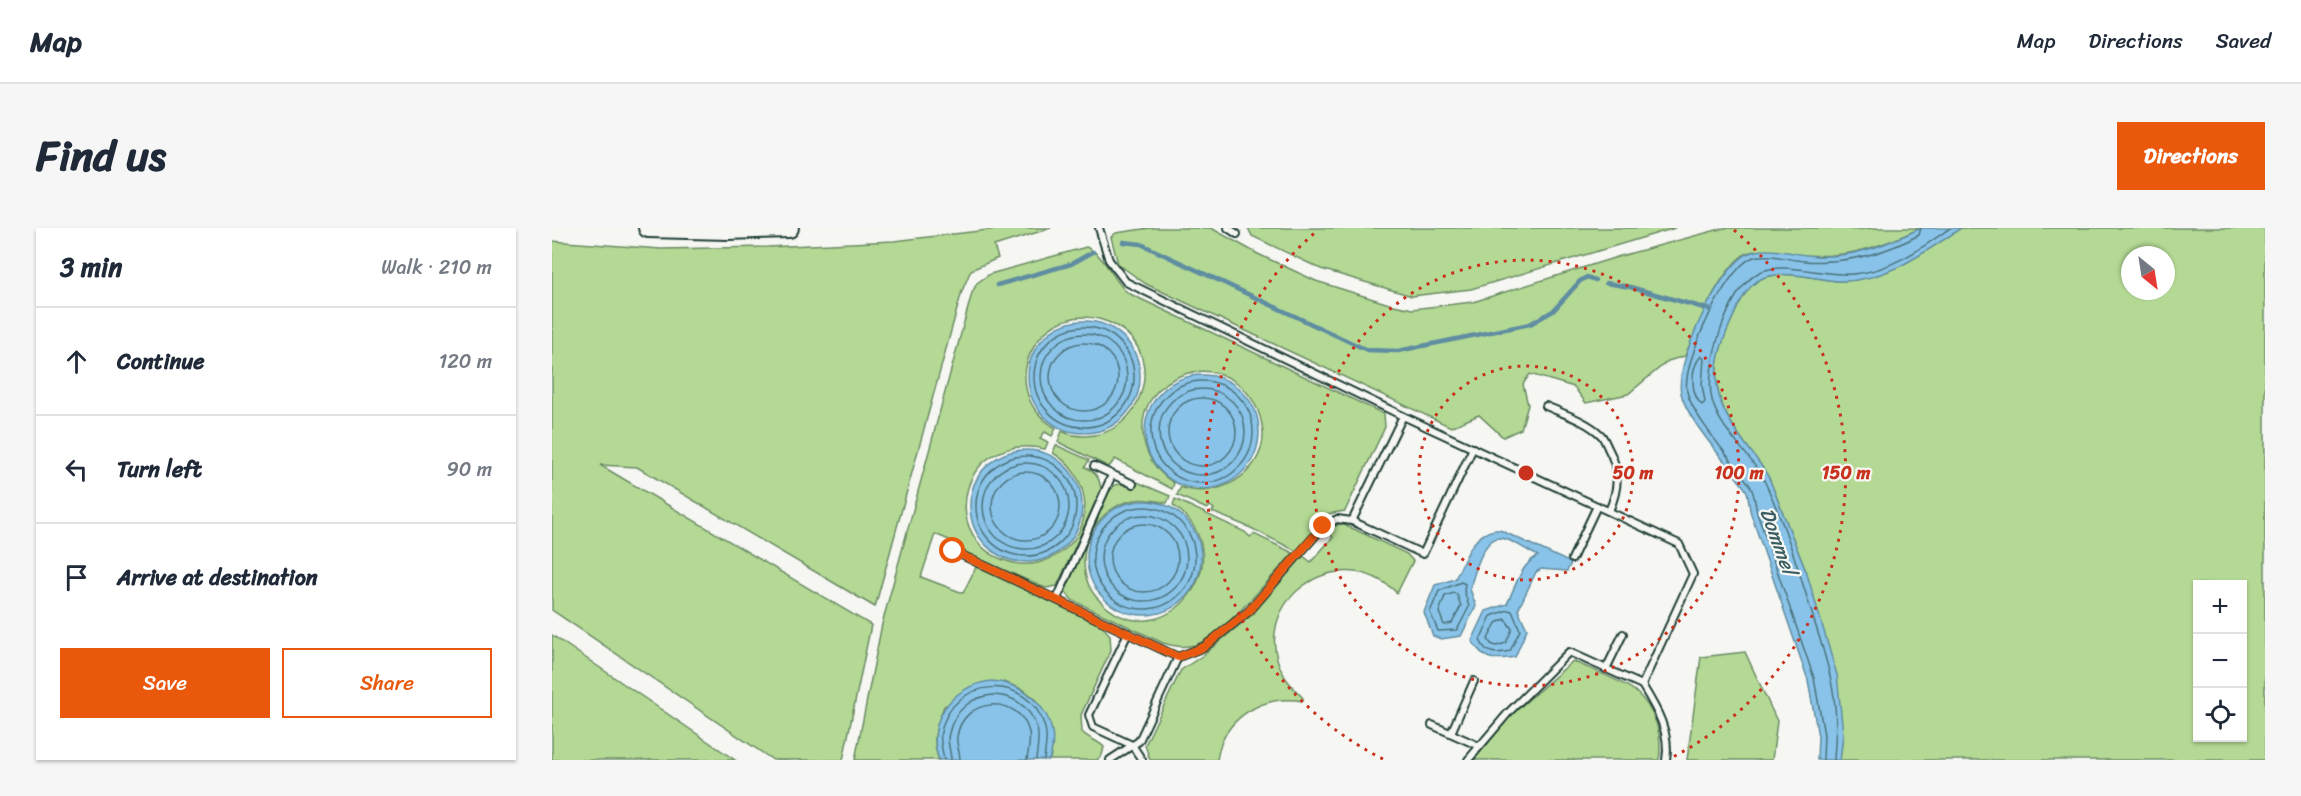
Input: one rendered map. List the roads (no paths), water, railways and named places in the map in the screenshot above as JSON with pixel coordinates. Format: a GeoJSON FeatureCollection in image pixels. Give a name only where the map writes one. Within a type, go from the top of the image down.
{"type":"FeatureCollection","features":[{"type":"Feature","properties":{"kind":"main road"},"geometry":{"type":"LineString","coordinates":[[648,228],[728,230],[789,228]]}},
{"type":"Feature","properties":{"kind":"lane"},"geometry":{"type":"LineString","coordinates":[[1099,228],[1109,260],[1126,282],[1402,416],[1679,544],[1693,574],[1642,685]]}},
{"type":"Feature","properties":{"kind":"lane"},"geometry":{"type":"LineString","coordinates":[[1228,228],[1237,234]]}},
{"type":"Feature","properties":{"kind":"lane"},"geometry":{"type":"LineString","coordinates":[[1546,406],[1583,423],[1602,436],[1616,463],[1618,478],[1609,511]]}},
{"type":"Feature","properties":{"kind":"lane"},"geometry":{"type":"LineString","coordinates":[[1352,521],[1402,416]]}},
{"type":"Feature","properties":{"kind":"lane"},"geometry":{"type":"LineString","coordinates":[[1110,760],[1139,741],[1178,657],[1204,647],[1249,611],[1323,526],[1336,519],[1352,521],[1423,554],[1473,448]]}},
{"type":"Feature","properties":{"kind":"lane"},"geometry":{"type":"LineString","coordinates":[[1094,466],[1133,484]]}},
{"type":"Feature","properties":{"kind":"lane"},"geometry":{"type":"LineString","coordinates":[[1057,599],[1112,475]]}},
{"type":"Feature","properties":{"kind":"lane"},"geometry":{"type":"LineString","coordinates":[[1572,559],[1597,506]]}},
{"type":"Feature","properties":{"kind":"lane"},"geometry":{"type":"LineString","coordinates":[[953,551],[1178,657]]}},
{"type":"Feature","properties":{"kind":"lane"},"geometry":{"type":"LineString","coordinates":[[1128,633],[1089,715],[1093,727],[1132,745],[1142,760]]}},
{"type":"Feature","properties":{"kind":"lane"},"geometry":{"type":"LineString","coordinates":[[1606,669],[1623,634]]}},
{"type":"Feature","properties":{"kind":"lane"},"geometry":{"type":"LineString","coordinates":[[1468,760],[1508,713],[1569,652],[1642,685],[1658,710],[1666,733],[1666,760]]}},
{"type":"Feature","properties":{"kind":"lane"},"geometry":{"type":"LineString","coordinates":[[1451,733],[1474,681]]}},
{"type":"Feature","properties":{"kind":"lane"},"geometry":{"type":"LineString","coordinates":[[1432,725],[1479,746]]}},
{"type":"Feature","properties":{"kind":"water","name":"Dommel"},"geometry":{"type":"Polygon","coordinates":[[[1921,228],[1961,228],[1903,265],[1871,277],[1837,281],[1786,274],[1769,276],[1757,281],[1740,303],[1727,330],[1718,357],[1717,384],[1725,412],[1769,478],[1807,574],[1837,675],[1843,734],[1840,760],[1817,760],[1818,736],[1808,680],[1751,514],[1747,492],[1689,413],[1681,393],[1681,379],[1692,337],[1703,314],[1727,273],[1740,259],[1759,250],[1816,256],[1844,255],[1883,244],[1921,228]]]}},
{"type":"Feature","properties":{"kind":"water"},"geometry":{"type":"Polygon","coordinates":[[[1084,321],[1106,325],[1124,337],[1136,355],[1140,377],[1136,399],[1124,417],[1106,429],[1084,433],[1062,429],[1044,417],[1032,399],[1028,377],[1032,355],[1044,337],[1062,325],[1084,321]]]}},
{"type":"Feature","properties":{"kind":"water"},"geometry":{"type":"Polygon","coordinates":[[[1202,375],[1224,379],[1242,392],[1255,410],[1259,432],[1255,454],[1242,472],[1224,485],[1202,489],[1180,485],[1162,472],[1149,454],[1145,432],[1149,410],[1162,392],[1180,379],[1202,375]]]}},
{"type":"Feature","properties":{"kind":"water"},"geometry":{"type":"Polygon","coordinates":[[[1026,450],[1048,454],[1066,466],[1078,484],[1082,506],[1078,528],[1066,546],[1048,558],[1026,562],[1004,558],[986,546],[974,528],[970,506],[974,484],[986,466],[1004,454],[1026,450]]]}},
{"type":"Feature","properties":{"kind":"water"},"geometry":{"type":"Polygon","coordinates":[[[1144,501],[1166,506],[1184,518],[1196,536],[1201,558],[1196,580],[1184,598],[1166,610],[1144,615],[1122,610],[1104,598],[1092,580],[1087,558],[1092,536],[1104,518],[1122,506],[1144,501]]]}},
{"type":"Feature","properties":{"kind":"water"},"geometry":{"type":"Polygon","coordinates":[[[1500,530],[1571,563],[1567,571],[1541,569],[1536,572],[1518,610],[1527,629],[1515,657],[1501,659],[1490,658],[1481,653],[1472,641],[1486,611],[1507,604],[1523,570],[1538,556],[1504,539],[1499,538],[1488,544],[1480,559],[1470,589],[1476,606],[1461,636],[1441,639],[1433,636],[1424,612],[1435,585],[1455,579],[1474,543],[1486,533],[1500,530]]]}},
{"type":"Feature","properties":{"kind":"water"},"geometry":{"type":"Polygon","coordinates":[[[992,681],[1019,689],[1041,707],[1052,731],[1049,760],[939,760],[936,732],[945,707],[965,690],[992,681]]]}},
{"type":"Feature","properties":{"kind":"waterway"},"geometry":{"type":"LineString","coordinates":[[1123,242],[1141,244],[1367,350],[1398,351],[1530,324],[1553,311],[1580,281],[1587,277],[1595,280]]}},
{"type":"Feature","properties":{"kind":"waterway"},"geometry":{"type":"LineString","coordinates":[[997,285],[1071,264],[1093,252]]}},
{"type":"Feature","properties":{"kind":"waterway"},"geometry":{"type":"LineString","coordinates":[[1606,283],[1630,287],[1711,310]]}}]}
